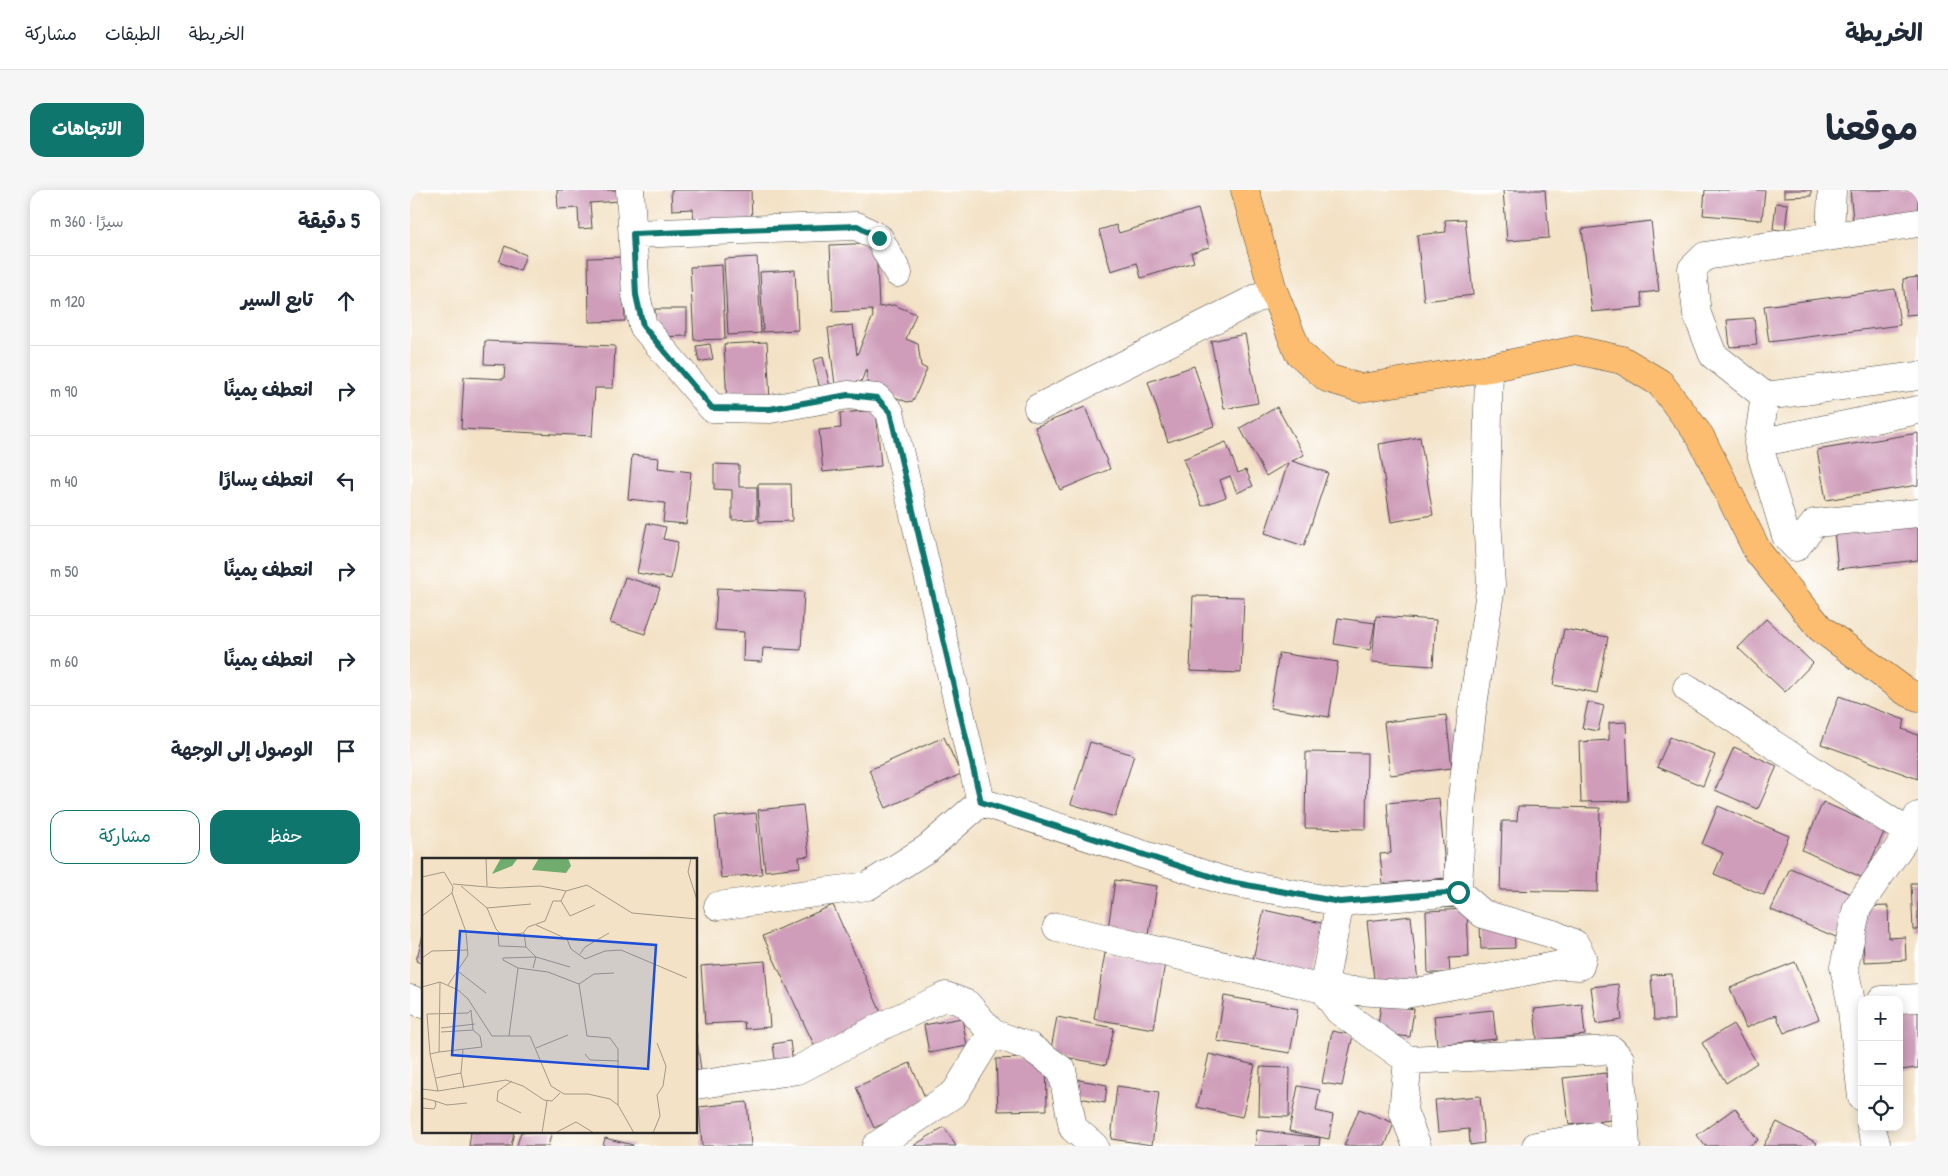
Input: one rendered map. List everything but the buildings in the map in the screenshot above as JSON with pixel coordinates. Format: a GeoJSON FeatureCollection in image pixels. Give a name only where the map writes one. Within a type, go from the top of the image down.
{"type":"FeatureCollection","features":[{"type":"Feature","properties":{"kind":"main road"},"geometry":{"type":"LineString","coordinates":[[1245,190],[1273,290],[1298,352],[1327,378],[1360,388],[1489,368],[1576,350],[1622,360],[1660,383],[1700,436],[1758,552],[1820,628],[1905,691],[1918,697]]}},
{"type":"Feature","properties":{"kind":"street"},"geometry":{"type":"LineString","coordinates":[[630,190],[636,295],[643,326],[712,408],[770,409],[848,395],[877,398],[890,412],[981,802]]}},
{"type":"Feature","properties":{"kind":"street"},"geometry":{"type":"LineString","coordinates":[[1830,235],[1832,190]]}},
{"type":"Feature","properties":{"kind":"street"},"geometry":{"type":"LineString","coordinates":[[1918,223],[1830,235],[1705,256],[1692,269],[1697,314],[1713,355],[1765,396],[1918,376]]}},
{"type":"Feature","properties":{"kind":"street"},"geometry":{"type":"LineString","coordinates":[[633,234],[857,226],[879,238],[898,273]]}},
{"type":"Feature","properties":{"kind":"street"},"geometry":{"type":"LineString","coordinates":[[1038,408],[1273,290]]}},
{"type":"Feature","properties":{"kind":"street"},"geometry":{"type":"LineString","coordinates":[[1458,892],[1462,798],[1472,712],[1491,585],[1486,501],[1489,368]]}},
{"type":"Feature","properties":{"kind":"street"},"geometry":{"type":"LineString","coordinates":[[1765,396],[1758,443],[1786,536],[1796,547],[1815,523],[1918,513]]}},
{"type":"Feature","properties":{"kind":"street"},"geometry":{"type":"LineString","coordinates":[[1758,443],[1918,410]]}},
{"type":"Feature","properties":{"kind":"street"},"geometry":{"type":"LineString","coordinates":[[1688,688],[1913,824],[1857,908],[1844,967],[1856,1001],[1861,1086]]}},
{"type":"Feature","properties":{"kind":"street"},"geometry":{"type":"LineString","coordinates":[[981,802],[1225,881],[1340,902],[1458,892],[1483,914],[1553,934],[1575,944],[1582,957],[1580,966],[1560,965],[1406,994],[1323,989],[1056,926]]}},
{"type":"Feature","properties":{"kind":"street"},"geometry":{"type":"LineString","coordinates":[[718,906],[868,886],[928,848],[981,802]]}},
{"type":"Feature","properties":{"kind":"street"},"geometry":{"type":"LineString","coordinates":[[1340,902],[1323,989],[1339,1012],[1408,1060],[1612,1050],[1620,1058],[1626,1146]]}},
{"type":"Feature","properties":{"kind":"street"},"geometry":{"type":"LineString","coordinates":[[698,1085],[798,1070],[880,1027],[946,996],[967,1004],[992,1033],[1030,1047],[1062,1070],[1072,1128],[1094,1146]]}},
{"type":"Feature","properties":{"kind":"street"},"geometry":{"type":"LineString","coordinates":[[1903,999],[1918,998]]}},
{"type":"Feature","properties":{"kind":"street"},"geometry":{"type":"LineString","coordinates":[[410,999],[422,1003]]}},
{"type":"Feature","properties":{"kind":"street"},"geometry":{"type":"LineString","coordinates":[[876,1146],[955,1093],[992,1033]]}},
{"type":"Feature","properties":{"kind":"street"},"geometry":{"type":"LineString","coordinates":[[1408,1060],[1404,1111],[1417,1146]]}},
{"type":"Feature","properties":{"kind":"street"},"geometry":{"type":"LineString","coordinates":[[1872,1131],[1877,1146]]}},
{"type":"Feature","properties":{"kind":"street"},"geometry":{"type":"LineString","coordinates":[[1536,1146],[1595,1136],[1620,1146]]}},
{"type":"Feature","properties":{"kind":"route"},"geometry":{"type":"LineString","coordinates":[[879,238],[857,226],[633,234],[636,295],[643,326],[712,408],[770,409],[848,395],[877,398],[890,412],[981,802],[1225,881],[1340,902],[1458,892]]}}]}
